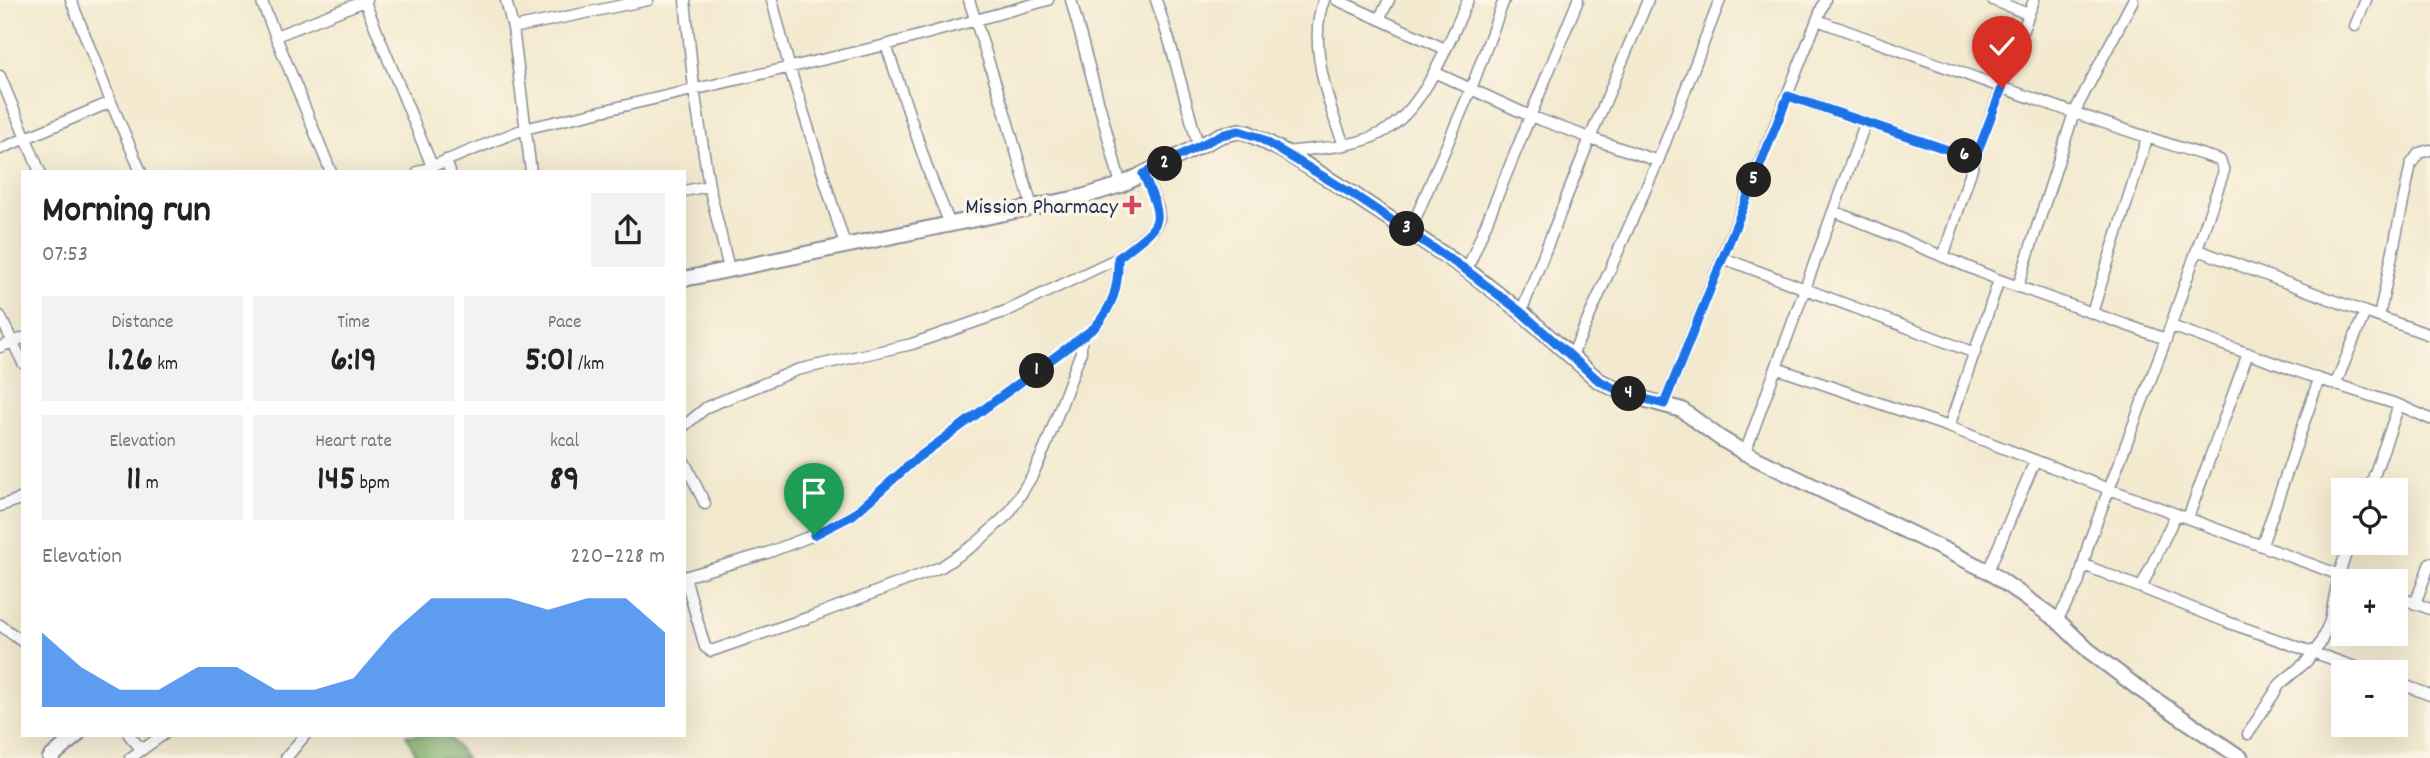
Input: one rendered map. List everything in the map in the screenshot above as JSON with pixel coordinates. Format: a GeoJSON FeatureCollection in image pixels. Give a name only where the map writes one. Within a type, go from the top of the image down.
{"type":"FeatureCollection","features":[{"type":"Feature","properties":{"kind":"main road"},"geometry":{"type":"LineString","coordinates":[[686,279],[1082,197],[1121,185],[1198,145],[1239,131],[1258,137],[1285,152],[1410,231],[1521,312],[1598,380],[1623,393],[1682,410],[1745,453],[1987,571],[2057,620],[2088,650],[2138,688],[2241,758]]}},
{"type":"Feature","properties":{"kind":"main road"},"geometry":{"type":"LineString","coordinates":[[50,758],[75,737]]}},
{"type":"Feature","properties":{"kind":"street"},"geometry":{"type":"LineString","coordinates":[[71,0],[140,170]]}},
{"type":"Feature","properties":{"kind":"street"},"geometry":{"type":"LineString","coordinates":[[261,0],[330,170]]}},
{"type":"Feature","properties":{"kind":"street"},"geometry":{"type":"LineString","coordinates":[[276,36],[365,0],[432,166]]}},
{"type":"Feature","properties":{"kind":"street"},"geometry":{"type":"LineString","coordinates":[[506,0],[513,28],[531,170]]}},
{"type":"Feature","properties":{"kind":"street"},"geometry":{"type":"LineString","coordinates":[[513,28],[591,5],[648,0]]}},
{"type":"Feature","properties":{"kind":"street"},"geometry":{"type":"LineString","coordinates":[[685,0],[694,89],[709,186],[729,269]]}},
{"type":"Feature","properties":{"kind":"street"},"geometry":{"type":"LineString","coordinates":[[772,0],[789,66],[845,245]]}},
{"type":"Feature","properties":{"kind":"street"},"geometry":{"type":"LineString","coordinates":[[969,0],[1032,207]]}},
{"type":"Feature","properties":{"kind":"street"},"geometry":{"type":"LineString","coordinates":[[423,170],[524,129],[886,45],[1048,0]]}},
{"type":"Feature","properties":{"kind":"street"},"geometry":{"type":"LineString","coordinates":[[1070,0],[1121,185]]}},
{"type":"Feature","properties":{"kind":"street"},"geometry":{"type":"LineString","coordinates":[[1156,0],[1198,145]]}},
{"type":"Feature","properties":{"kind":"street"},"geometry":{"type":"LineString","coordinates":[[1324,0],[1318,19],[1320,51],[1330,108],[1344,145]]}},
{"type":"Feature","properties":{"kind":"street"},"geometry":{"type":"LineString","coordinates":[[1337,0],[1445,49]]}},
{"type":"Feature","properties":{"kind":"street"},"geometry":{"type":"LineString","coordinates":[[1379,19],[1389,0]]}},
{"type":"Feature","properties":{"kind":"street"},"geometry":{"type":"LineString","coordinates":[[1285,152],[1344,145],[1379,134],[1398,121],[1412,106],[1434,72],[1468,0]]}},
{"type":"Feature","properties":{"kind":"street"},"geometry":{"type":"LineString","coordinates":[[1410,231],[1471,89],[1504,0]]}},
{"type":"Feature","properties":{"kind":"street"},"geometry":{"type":"LineString","coordinates":[[1466,270],[1578,0]]}},
{"type":"Feature","properties":{"kind":"street"},"geometry":{"type":"LineString","coordinates":[[1521,312],[1648,0]]}},
{"type":"Feature","properties":{"kind":"street"},"geometry":{"type":"LineString","coordinates":[[1664,404],[1825,0]]}},
{"type":"Feature","properties":{"kind":"street"},"geometry":{"type":"LineString","coordinates":[[1993,0],[2028,14]]}},
{"type":"Feature","properties":{"kind":"street"},"geometry":{"type":"LineString","coordinates":[[1943,257],[1975,159],[2034,0]]}},
{"type":"Feature","properties":{"kind":"street"},"geometry":{"type":"LineString","coordinates":[[2018,286],[2074,113],[2133,0]]}},
{"type":"Feature","properties":{"kind":"street"},"geometry":{"type":"LineString","coordinates":[[2356,26],[2366,0]]}},
{"type":"Feature","properties":{"kind":"street"},"geometry":{"type":"LineString","coordinates":[[1571,358],[1658,161],[1716,1]]}},
{"type":"Feature","properties":{"kind":"street"},"geometry":{"type":"LineString","coordinates":[[1817,20],[2002,88],[2220,160],[2223,164],[2224,171],[2198,250],[2089,542],[2078,583],[2057,620]]}},
{"type":"Feature","properties":{"kind":"street"},"geometry":{"type":"LineString","coordinates":[[886,45],[929,173],[950,224]]}},
{"type":"Feature","properties":{"kind":"street"},"geometry":{"type":"LineString","coordinates":[[1434,72],[1530,116],[1658,161]]}},
{"type":"Feature","properties":{"kind":"street"},"geometry":{"type":"LineString","coordinates":[[0,76],[39,170]]}},
{"type":"Feature","properties":{"kind":"street"},"geometry":{"type":"LineString","coordinates":[[1788,96],[1975,159]]}},
{"type":"Feature","properties":{"kind":"street"},"geometry":{"type":"LineString","coordinates":[[0,149],[111,102]]}},
{"type":"Feature","properties":{"kind":"street"},"geometry":{"type":"LineString","coordinates":[[1745,453],[1866,124]]}},
{"type":"Feature","properties":{"kind":"street"},"geometry":{"type":"LineString","coordinates":[[2092,313],[2147,138]]}},
{"type":"Feature","properties":{"kind":"street"},"geometry":{"type":"LineString","coordinates":[[2379,317],[2411,164],[2419,153],[2430,150]]}},
{"type":"Feature","properties":{"kind":"street"},"geometry":{"type":"LineString","coordinates":[[446,160],[449,170]]}},
{"type":"Feature","properties":{"kind":"street"},"geometry":{"type":"LineString","coordinates":[[686,424],[707,407],[797,370],[936,336],[1009,310],[1118,258],[1154,228],[1159,219],[1158,209],[1143,174]]}},
{"type":"Feature","properties":{"kind":"street"},"geometry":{"type":"LineString","coordinates":[[686,191],[709,186]]}},
{"type":"Feature","properties":{"kind":"street"},"geometry":{"type":"LineString","coordinates":[[1834,211],[1999,280],[2166,339]]}},
{"type":"Feature","properties":{"kind":"street"},"geometry":{"type":"LineString","coordinates":[[2198,250],[2430,335]]}},
{"type":"Feature","properties":{"kind":"street"},"geometry":{"type":"LineString","coordinates":[[686,577],[767,553],[814,535],[853,515],[916,459],[1081,339],[1106,315],[1119,279],[1118,258]]}},
{"type":"Feature","properties":{"kind":"street"},"geometry":{"type":"LineString","coordinates":[[1723,258],[1975,353]]}},
{"type":"Feature","properties":{"kind":"street"},"geometry":{"type":"LineString","coordinates":[[1949,427],[1999,280]]}},
{"type":"Feature","properties":{"kind":"street"},"geometry":{"type":"LineString","coordinates":[[2336,383],[2365,312]]}},
{"type":"Feature","properties":{"kind":"street"},"geometry":{"type":"LineString","coordinates":[[0,316],[18,340],[0,347]]}},
{"type":"Feature","properties":{"kind":"street"},"geometry":{"type":"LineString","coordinates":[[2171,326],[2399,405],[2430,419]]}},
{"type":"Feature","properties":{"kind":"street"},"geometry":{"type":"LineString","coordinates":[[686,581],[701,638],[705,648],[710,650],[813,616],[941,567],[977,543],[1009,513],[1032,476],[1081,352],[1081,339]]}},
{"type":"Feature","properties":{"kind":"street"},"geometry":{"type":"LineString","coordinates":[[2188,518],[2248,353]]}},
{"type":"Feature","properties":{"kind":"street"},"geometry":{"type":"LineString","coordinates":[[1776,368],[1949,427],[2331,571]]}},
{"type":"Feature","properties":{"kind":"street"},"geometry":{"type":"LineString","coordinates":[[2262,545],[2319,379]]}},
{"type":"Feature","properties":{"kind":"street"},"geometry":{"type":"LineString","coordinates":[[2373,478],[2399,405]]}},
{"type":"Feature","properties":{"kind":"street"},"geometry":{"type":"LineString","coordinates":[[1987,571],[2035,460]]}},
{"type":"Feature","properties":{"kind":"street"},"geometry":{"type":"LineString","coordinates":[[686,465],[705,504]]}},
{"type":"Feature","properties":{"kind":"street"},"geometry":{"type":"LineString","coordinates":[[0,506],[21,499]]}},
{"type":"Feature","properties":{"kind":"street"},"geometry":{"type":"LineString","coordinates":[[2141,588],[2176,514]]}},
{"type":"Feature","properties":{"kind":"street"},"geometry":{"type":"LineString","coordinates":[[2415,604],[2430,563]]}},
{"type":"Feature","properties":{"kind":"street"},"geometry":{"type":"LineString","coordinates":[[2084,565],[2227,622],[2336,660]]}},
{"type":"Feature","properties":{"kind":"street"},"geometry":{"type":"LineString","coordinates":[[2408,601],[2430,609]]}},
{"type":"Feature","properties":{"kind":"street"},"geometry":{"type":"LineString","coordinates":[[2248,734],[2280,684],[2297,671],[2319,644],[2331,616]]}},
{"type":"Feature","properties":{"kind":"street"},"geometry":{"type":"LineString","coordinates":[[0,625],[21,641]]}},
{"type":"Feature","properties":{"kind":"street"},"geometry":{"type":"LineString","coordinates":[[2408,687],[2430,695]]}},
{"type":"Feature","properties":{"kind":"street"},"geometry":{"type":"LineString","coordinates":[[131,737],[142,750]]}},
{"type":"Feature","properties":{"kind":"street"},"geometry":{"type":"LineString","coordinates":[[130,758],[160,737]]}},
{"type":"Feature","properties":{"kind":"street"},"geometry":{"type":"LineString","coordinates":[[286,758],[303,737]]}},
{"type":"Feature","properties":{"kind":"green space"},"geometry":{"type":"Polygon","coordinates":[[[407,737],[449,737],[466,758],[418,758],[407,737]]]}},
{"type":"Feature","properties":{"kind":"place","name":"Mission Pharmacy"},"geometry":{"type":"Point","coordinates":[1132,205]}},
{"type":"Feature","properties":{"kind":"route"},"geometry":{"type":"LineString","coordinates":[[814,535],[853,515],[916,459],[1094,328],[1106,315],[1115,295],[1119,279],[1118,258],[1154,228],[1159,219],[1158,209],[1143,174],[1221,135],[1239,131],[1248,133],[1285,152],[1466,270],[1521,312],[1598,380],[1623,393],[1664,404],[1788,96],[1975,159],[2002,88]]}}]}
